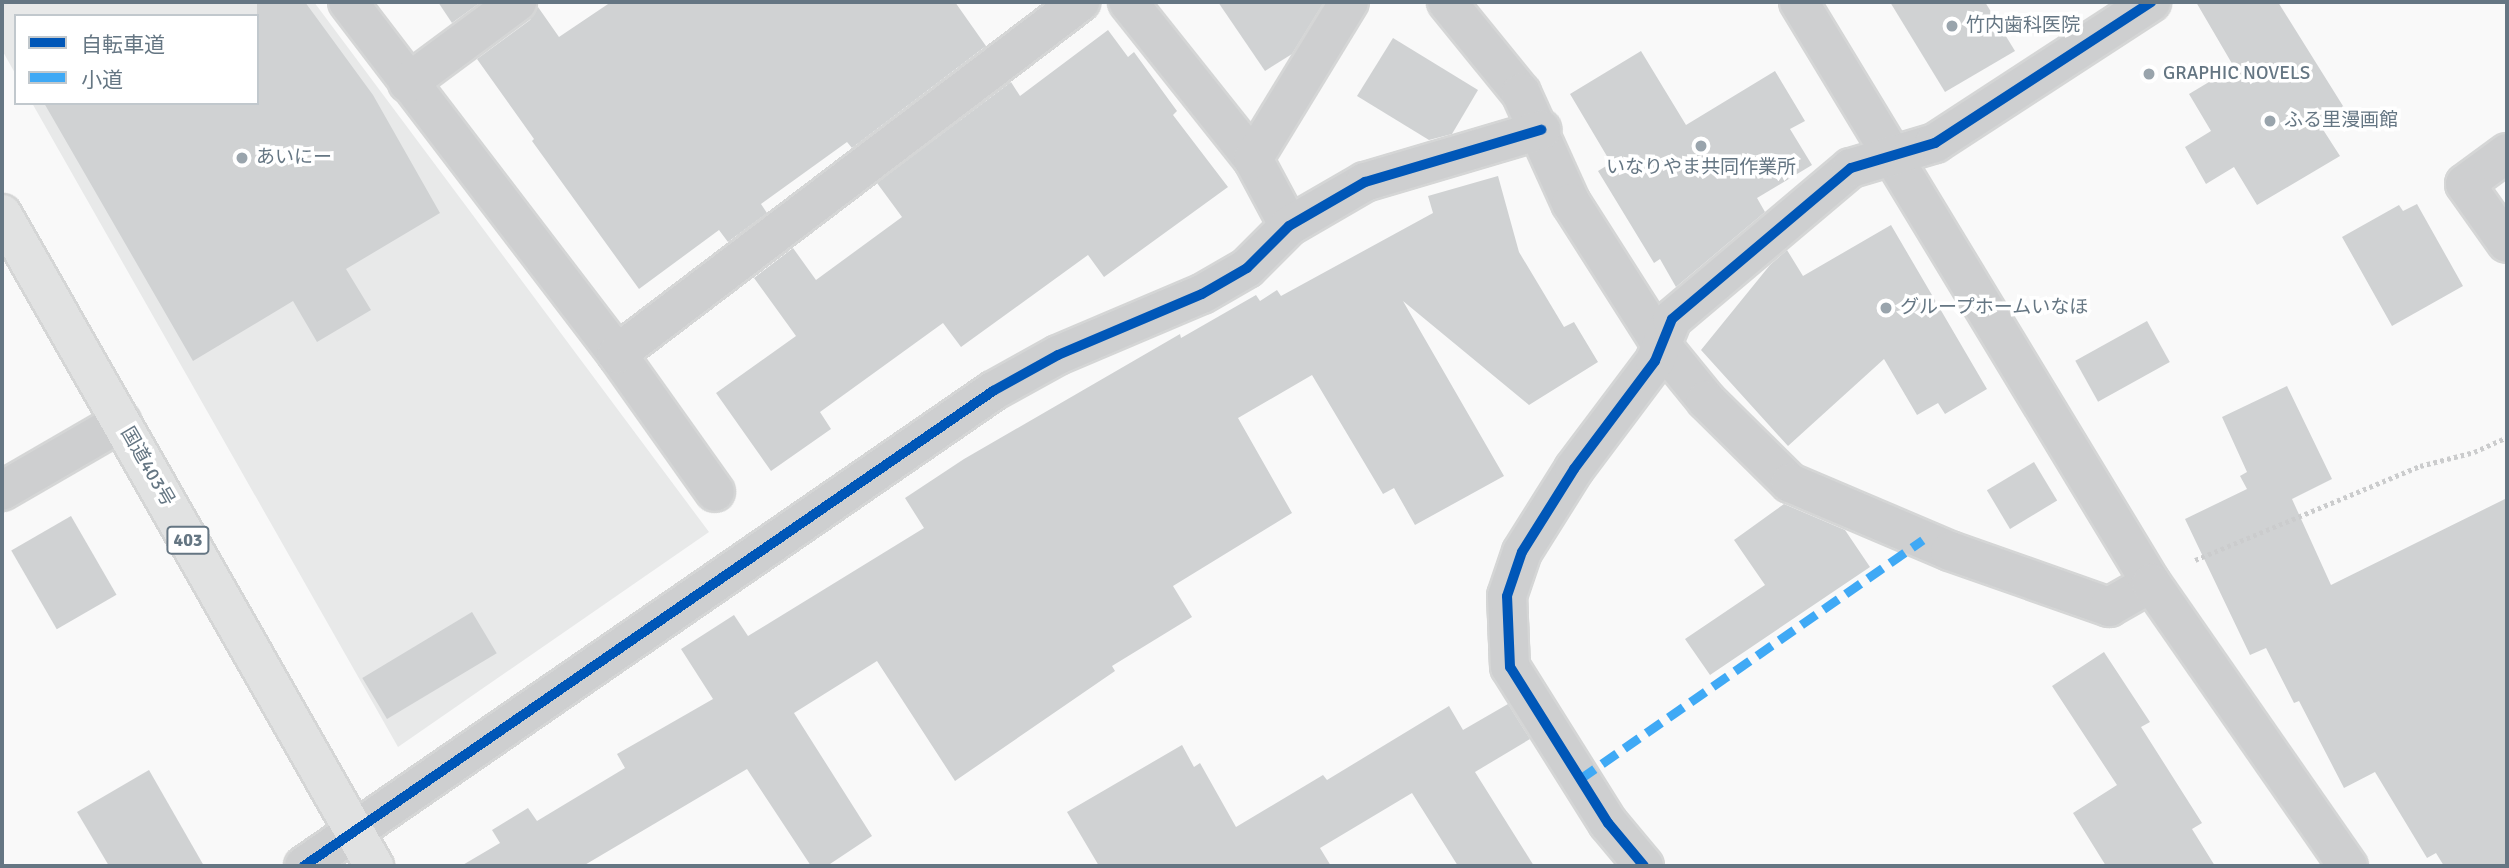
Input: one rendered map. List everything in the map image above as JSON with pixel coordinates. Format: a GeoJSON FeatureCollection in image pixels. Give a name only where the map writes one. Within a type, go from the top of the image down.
{"type":"FeatureCollection","features":[{"type":"Feature","properties":{"kind":"highway","name":"国道403号"},"geometry":{"type":"LineString","coordinates":[[2,214],[374,866]]}},
{"type":"Feature","properties":{"kind":"street"},"geometry":{"type":"LineString","coordinates":[[348,2],[617,354],[715,492]]}},
{"type":"Feature","properties":{"kind":"street"},"geometry":{"type":"LineString","coordinates":[[408,83],[517,2]]}},
{"type":"Feature","properties":{"kind":"street"},"geometry":{"type":"LineString","coordinates":[[617,354],[1080,2]]}},
{"type":"Feature","properties":{"kind":"street"},"geometry":{"type":"LineString","coordinates":[[1128,2],[1253,159],[1289,226]]}},
{"type":"Feature","properties":{"kind":"street"},"geometry":{"type":"LineString","coordinates":[[1253,159],[1349,2]]}},
{"type":"Feature","properties":{"kind":"street"},"geometry":{"type":"LineString","coordinates":[[1447,2],[1521,93],[1541,130],[1572,203],[1662,346],[1706,400],[1790,483],[1950,551],[2109,607],[2151,583]]}},
{"type":"Feature","properties":{"kind":"street"},"geometry":{"type":"LineString","coordinates":[[1799,2],[2151,583],[2348,866]]}},
{"type":"Feature","properties":{"kind":"street"},"geometry":{"type":"LineString","coordinates":[[1644,866],[1608,823],[1510,667],[1507,596],[1522,552],[1566,481],[1656,361],[1672,319],[1851,168],[1936,143],[2151,2]]}},
{"type":"Feature","properties":{"kind":"street"},"geometry":{"type":"LineString","coordinates":[[304,866],[993,391],[1058,355],[1202,295],[1247,268],[1289,226],[1366,182],[1541,130]]}},
{"type":"Feature","properties":{"kind":"street"},"geometry":{"type":"LineString","coordinates":[[2507,153],[2465,184],[2507,243]]}},
{"type":"Feature","properties":{"kind":"street"},"geometry":{"type":"LineString","coordinates":[[2,491],[121,422]]}},
{"type":"Feature","properties":{"kind":"path"},"geometry":{"type":"LineString","coordinates":[[2151,583],[2176,568],[2420,466],[2474,452],[2507,437]]}},
{"type":"Feature","properties":{"kind":"shaded area"},"geometry":{"type":"Polygon","coordinates":[[[2,2],[314,2],[709,532],[398,747],[33,105],[259,105],[259,14],[14,14],[14,71],[2,50],[2,2]]]}},
{"type":"Feature","properties":{"kind":"building","name":"あいにー"},"geometry":{"type":"Polygon","coordinates":[[[257,2],[305,2],[373,95],[440,213],[346,269],[371,310],[317,342],[293,301],[193,361],[45,105],[259,105],[257,2]]]}},
{"type":"Feature","properties":{"kind":"building"},"geometry":{"type":"Polygon","coordinates":[[[438,2],[481,2],[452,23],[438,2]]]}},
{"type":"Feature","properties":{"kind":"building"},"geometry":{"type":"Polygon","coordinates":[[[611,2],[955,2],[986,46],[852,148],[847,142],[761,204],[767,213],[728,242],[719,230],[639,289],[532,141],[534,139],[477,59],[530,20],[538,7],[559,37],[611,2]]]}},
{"type":"Feature","properties":{"kind":"building"},"geometry":{"type":"Polygon","coordinates":[[[1218,2],[1324,2],[1292,54],[1265,71],[1218,2]]]}},
{"type":"Feature","properties":{"kind":"building","name":"竹内歯科医院"},"geometry":{"type":"Polygon","coordinates":[[[1890,2],[1985,2],[2015,51],[1945,92],[1890,2]]]}},
{"type":"Feature","properties":{"kind":"building","name":"ふる里漫画館"},"geometry":{"type":"Polygon","coordinates":[[[2196,2],[2278,2],[2348,114],[2322,128],[2340,156],[2257,205],[2234,167],[2206,184],[2185,147],[2211,131],[2189,94],[2234,67],[2196,2]]]}},
{"type":"Feature","properties":{"kind":"building"},"geometry":{"type":"Polygon","coordinates":[[[1108,30],[1128,57],[1134,52],[1177,111],[1173,115],[1228,187],[1104,277],[1088,255],[961,347],[943,323],[820,412],[831,429],[771,471],[716,393],[796,336],[754,278],[793,248],[816,280],[902,217],[877,183],[1011,82],[1020,96],[1108,30]]]}},
{"type":"Feature","properties":{"kind":"building"},"geometry":{"type":"Polygon","coordinates":[[[1393,38],[1478,90],[1452,134],[1429,140],[1357,96],[1393,38]]]}},
{"type":"Feature","properties":{"kind":"building","name":"いなりやま共同作業所"},"geometry":{"type":"Polygon","coordinates":[[[1641,51],[1686,125],[1775,71],[1805,121],[1790,129],[1812,165],[1757,198],[1765,212],[1676,287],[1660,259],[1654,263],[1598,171],[1611,163],[1570,94],[1641,51]]]}},
{"type":"Feature","properties":{"kind":"building"},"geometry":{"type":"Polygon","coordinates":[[[1498,176],[1519,252],[1564,327],[1574,322],[1598,362],[1529,405],[1403,301],[1504,476],[1415,525],[1394,488],[1383,494],[1312,375],[1238,418],[1292,513],[1173,586],[1192,617],[1112,666],[1115,671],[955,781],[877,661],[794,713],[872,836],[827,866],[811,866],[747,769],[583,866],[461,866],[500,843],[492,830],[528,808],[537,821],[625,768],[617,754],[713,699],[681,649],[734,615],[748,636],[924,528],[905,498],[964,459],[1180,334],[1181,338],[1256,295],[1260,301],[1277,290],[1281,296],[1433,213],[1428,196],[1498,176]]]}},
{"type":"Feature","properties":{"kind":"building"},"geometry":{"type":"Polygon","coordinates":[[[2417,204],[2463,286],[2392,326],[2342,237],[2399,205],[2403,211],[2417,204]]]}},
{"type":"Feature","properties":{"kind":"building"},"geometry":{"type":"Polygon","coordinates":[[[1891,225],[1987,389],[1945,414],[1938,403],[1917,415],[1884,359],[1788,446],[1701,350],[1770,265],[1787,250],[1803,276],[1891,225]]]}},
{"type":"Feature","properties":{"kind":"building"},"geometry":{"type":"Polygon","coordinates":[[[2147,321],[2170,362],[2098,402],[2075,361],[2147,321]]]}},
{"type":"Feature","properties":{"kind":"building"},"geometry":{"type":"Polygon","coordinates":[[[2287,386],[2332,479],[2292,499],[2331,585],[2507,498],[2507,866],[2444,866],[2436,853],[2427,858],[2375,772],[2344,788],[2299,701],[2294,703],[2266,648],[2250,655],[2185,519],[2247,489],[2240,476],[2247,472],[2222,417],[2287,386]]]}},
{"type":"Feature","properties":{"kind":"building"},"geometry":{"type":"Polygon","coordinates":[[[2034,462],[2057,501],[2010,529],[1987,490],[2034,462]]]}},
{"type":"Feature","properties":{"kind":"building"},"geometry":{"type":"Polygon","coordinates":[[[1784,504],[1845,530],[1870,567],[1710,675],[1685,639],[1765,585],[1734,540],[1784,504]]]}},
{"type":"Feature","properties":{"kind":"building"},"geometry":{"type":"Polygon","coordinates":[[[71,516],[116,595],[57,629],[11,550],[71,516]]]}},
{"type":"Feature","properties":{"kind":"building"},"geometry":{"type":"Polygon","coordinates":[[[472,612],[497,653],[387,719],[362,678],[472,612]]]}},
{"type":"Feature","properties":{"kind":"building"},"geometry":{"type":"Polygon","coordinates":[[[2104,652],[2150,722],[2141,727],[2202,823],[2192,829],[2215,866],[2106,866],[2073,813],[2117,785],[2052,686],[2104,652]]]}},
{"type":"Feature","properties":{"kind":"building"},"geometry":{"type":"Polygon","coordinates":[[[1508,704],[1530,739],[1475,772],[1534,866],[1458,866],[1412,793],[1320,848],[1331,866],[1099,866],[1067,812],[1182,745],[1194,767],[1200,763],[1236,827],[1323,775],[1327,780],[1449,706],[1463,730],[1508,704]]]}},
{"type":"Feature","properties":{"kind":"building"},"geometry":{"type":"Polygon","coordinates":[[[149,770],[204,866],[109,866],[77,812],[149,770]]]}},
{"type":"Feature","properties":{"kind":"marked path"},"geometry":{"type":"LineString","coordinates":[[1580,779],[1923,540]]}},
{"type":"Feature","properties":{"kind":"cycle path"},"geometry":{"type":"LineString","coordinates":[[1644,866],[1608,823],[1510,667],[1507,596],[1522,552],[1574,469],[1655,361],[1672,319],[1851,168],[1935,143],[2151,2]]}},
{"type":"Feature","properties":{"kind":"cycle path"},"geometry":{"type":"LineString","coordinates":[[304,866],[993,391],[1058,355],[1202,294],[1247,268],[1289,226],[1365,182],[1541,130]]}},
{"type":"Feature","properties":{"kind":"place","name":"竹内歯科医院"},"geometry":{"type":"Point","coordinates":[1952,26]}},
{"type":"Feature","properties":{"kind":"place","name":"GRAPHIC NOVELS"},"geometry":{"type":"Point","coordinates":[2149,74]}},
{"type":"Feature","properties":{"kind":"place","name":"ふる里漫画館"},"geometry":{"type":"Point","coordinates":[2270,121]}},
{"type":"Feature","properties":{"kind":"place","name":"いなりやま共同作業所"},"geometry":{"type":"Point","coordinates":[1701,146]}},
{"type":"Feature","properties":{"kind":"place","name":"あいにー"},"geometry":{"type":"Point","coordinates":[242,158]}},
{"type":"Feature","properties":{"kind":"place","name":"グループホームいなほ"},"geometry":{"type":"Point","coordinates":[1886,308]}}]}
